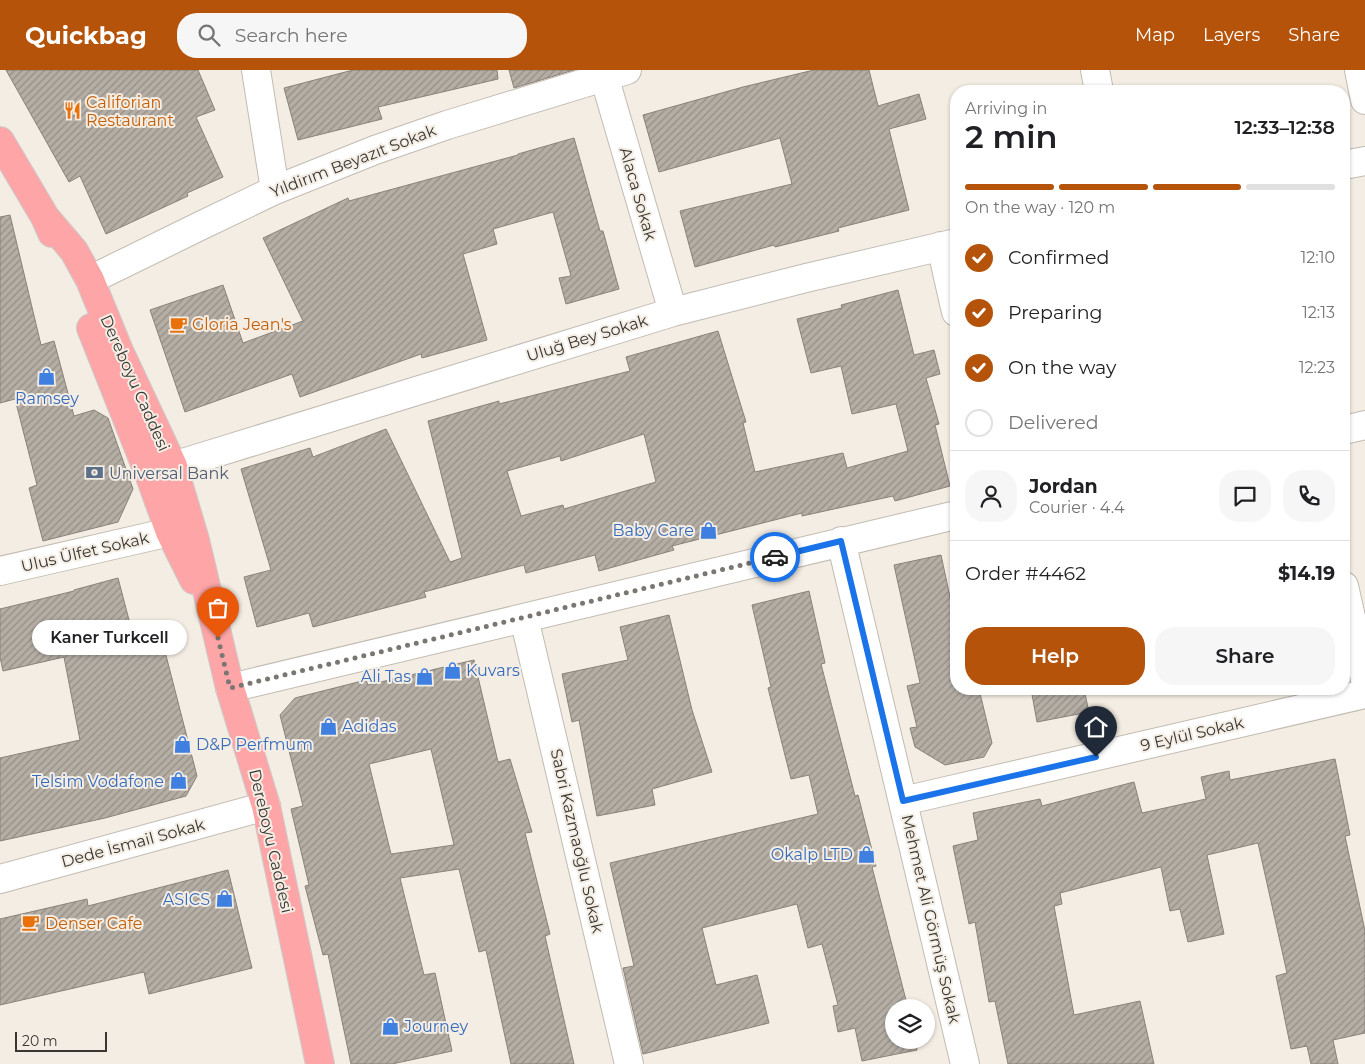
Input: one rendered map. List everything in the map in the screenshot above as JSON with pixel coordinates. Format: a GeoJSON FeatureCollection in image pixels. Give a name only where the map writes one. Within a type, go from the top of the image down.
{"type":"FeatureCollection","features":[{"type":"Feature","properties":{"kind":"main road","name":"Dereboyu Caddesi"},"geometry":{"type":"LineString","coordinates":[[0,141],[44,217],[75,287],[170,532],[213,620]]}},
{"type":"Feature","properties":{"kind":"main road","name":"Dereboyu Caddesi"},"geometry":{"type":"LineString","coordinates":[[44,217],[74,251],[90,280],[119,351],[173,466],[196,540],[230,688],[266,806],[320,1064]]}},
{"type":"Feature","properties":{"kind":"street"},"geometry":{"type":"LineString","coordinates":[[256,70],[275,190]]}},
{"type":"Feature","properties":{"kind":"street"},"geometry":{"type":"LineString","coordinates":[[1095,70],[1098,85]]}},
{"type":"Feature","properties":{"kind":"street"},"geometry":{"type":"LineString","coordinates":[[1359,70],[1365,100]]}},
{"type":"Feature","properties":{"kind":"street","name":"Yıldirım Beyazıt Sokak"},"geometry":{"type":"LineString","coordinates":[[90,280],[275,190],[375,150],[447,125],[616,73]]}},
{"type":"Feature","properties":{"kind":"street","name":"Alaca Sokak"},"geometry":{"type":"LineString","coordinates":[[616,73],[672,312]]}},
{"type":"Feature","properties":{"kind":"street"},"geometry":{"type":"LineString","coordinates":[[1350,164],[1365,161]]}},
{"type":"Feature","properties":{"kind":"street","name":"Uluğ Bey Sokak"},"geometry":{"type":"LineString","coordinates":[[173,466],[672,312],[806,278],[949,245]]}},
{"type":"Feature","properties":{"kind":"street"},"geometry":{"type":"LineString","coordinates":[[1350,429],[1365,425]]}},
{"type":"Feature","properties":{"kind":"street"},"geometry":{"type":"LineString","coordinates":[[230,688],[950,515]]}},
{"type":"Feature","properties":{"kind":"street","name":"Ulus Ülfet Sokak"},"geometry":{"type":"LineString","coordinates":[[0,571],[170,532]]}},
{"type":"Feature","properties":{"kind":"street","name":"Mehmet Ali Görmüş Sokak"},"geometry":{"type":"LineString","coordinates":[[841,541],[965,1064]]}},
{"type":"Feature","properties":{"kind":"street"},"geometry":{"type":"LineString","coordinates":[[1350,613],[1365,679]]}},
{"type":"Feature","properties":{"kind":"street","name":"Sabri Kazmaoğlu Sokak"},"geometry":{"type":"LineString","coordinates":[[524,618],[629,1064]]}},
{"type":"Feature","properties":{"kind":"street","name":"9 Eylül Sokak"},"geometry":{"type":"LineString","coordinates":[[903,801],[1365,694]]}},
{"type":"Feature","properties":{"kind":"street","name":"Dede İsmail Sokak"},"geometry":{"type":"LineString","coordinates":[[0,880],[266,806]]}},
{"type":"Feature","properties":{"kind":"building"},"geometry":{"type":"Polygon","coordinates":[[[6,70],[198,70],[215,110],[196,117],[223,177],[187,193],[188,196],[106,234],[80,176],[69,182],[6,70]]]}},
{"type":"Feature","properties":{"kind":"building"},"geometry":{"type":"Polygon","coordinates":[[[353,70],[497,70],[498,79],[378,107],[382,119],[298,140],[284,88],[353,70]]]}},
{"type":"Feature","properties":{"kind":"building"},"geometry":{"type":"Polygon","coordinates":[[[509,70],[574,70],[514,88],[509,70]]]}},
{"type":"Feature","properties":{"kind":"building"},"geometry":{"type":"Polygon","coordinates":[[[814,70],[869,70],[878,106],[919,94],[926,119],[889,129],[909,210],[838,228],[839,231],[775,247],[774,245],[695,267],[680,211],[792,184],[780,138],[659,172],[643,115],[743,87],[814,70]]]}},
{"type":"Feature","properties":{"kind":"building"},"geometry":{"type":"Polygon","coordinates":[[[574,138],[600,231],[603,231],[619,289],[566,304],[559,278],[571,276],[553,212],[493,229],[497,244],[463,254],[487,340],[422,358],[421,354],[300,397],[292,374],[185,412],[150,310],[223,285],[243,343],[303,321],[263,238],[348,198],[349,201],[574,138]]]}},
{"type":"Feature","properties":{"kind":"building"},"geometry":{"type":"Polygon","coordinates":[[[10,215],[41,345],[54,341],[74,416],[94,410],[108,418],[133,489],[118,522],[43,541],[29,488],[37,485],[15,399],[0,403],[0,217],[10,215]]]}},
{"type":"Feature","properties":{"kind":"building"},"geometry":{"type":"Polygon","coordinates":[[[898,290],[914,355],[934,350],[940,374],[926,378],[939,424],[935,425],[950,486],[895,501],[893,496],[802,516],[802,513],[672,546],[674,550],[599,571],[595,555],[526,573],[524,565],[424,592],[426,597],[313,627],[309,613],[257,627],[244,577],[271,570],[241,469],[310,448],[313,457],[386,429],[450,562],[462,558],[428,421],[499,401],[499,404],[630,371],[626,357],[718,331],[746,422],[743,423],[755,472],[843,453],[847,468],[908,451],[896,404],[852,414],[841,366],[811,373],[797,319],[842,308],[841,305],[898,290]],[[644,434],[561,461],[560,456],[507,471],[521,516],[563,505],[564,509],[656,482],[644,434]]]}},
{"type":"Feature","properties":{"kind":"building"},"geometry":{"type":"Polygon","coordinates":[[[941,555],[950,597],[950,695],[980,695],[992,743],[984,757],[945,765],[915,747],[910,728],[917,727],[907,686],[920,683],[894,565],[941,555]]]}},
{"type":"Feature","properties":{"kind":"building"},"geometry":{"type":"Polygon","coordinates":[[[118,578],[134,639],[160,632],[197,776],[186,796],[105,818],[0,841],[0,758],[80,740],[64,657],[3,671],[0,657],[0,609],[118,578]]]}},
{"type":"Feature","properties":{"kind":"building"},"geometry":{"type":"Polygon","coordinates":[[[809,591],[825,663],[821,664],[855,796],[858,795],[876,866],[872,867],[906,999],[885,999],[885,1049],[917,1050],[862,1061],[855,1028],[838,1032],[833,1006],[838,1005],[822,944],[808,948],[797,904],[702,928],[716,985],[757,975],[769,1023],[643,1054],[623,968],[634,966],[610,863],[818,814],[809,775],[791,779],[768,688],[771,687],[752,605],[809,591]]]}},
{"type":"Feature","properties":{"kind":"building"},"geometry":{"type":"Polygon","coordinates":[[[669,615],[692,710],[712,772],[652,789],[655,805],[597,816],[579,720],[572,722],[562,674],[628,660],[620,627],[669,615]]]}},
{"type":"Feature","properties":{"kind":"building"},"geometry":{"type":"Polygon","coordinates":[[[474,660],[498,762],[510,759],[532,832],[525,833],[550,934],[545,936],[574,1064],[511,1064],[486,950],[479,952],[459,869],[400,878],[424,975],[435,973],[452,1051],[392,1064],[351,1064],[328,954],[323,955],[305,886],[309,885],[291,809],[303,806],[280,715],[295,698],[366,680],[368,685],[474,660]],[[431,749],[369,764],[391,854],[454,845],[431,749]]]}},
{"type":"Feature","properties":{"kind":"building"},"geometry":{"type":"Polygon","coordinates":[[[1032,695],[1085,695],[1089,712],[1037,722],[1032,695]]]}},
{"type":"Feature","properties":{"kind":"building"},"geometry":{"type":"Polygon","coordinates":[[[1335,759],[1350,835],[1345,836],[1365,931],[1365,1033],[1333,1040],[1338,1064],[1311,1064],[1307,1046],[1291,1049],[1276,976],[1287,973],[1258,843],[1207,855],[1224,934],[1188,942],[1180,909],[1170,911],[1161,867],[1060,893],[1062,904],[1054,906],[1074,1015],[1140,1001],[1154,1064],[1008,1064],[995,1001],[989,1002],[975,922],[969,924],[953,846],[978,840],[973,813],[1040,799],[1042,806],[1134,782],[1142,813],[1206,799],[1201,777],[1229,771],[1230,780],[1335,759]]]}},
{"type":"Feature","properties":{"kind":"building"},"geometry":{"type":"Polygon","coordinates":[[[228,870],[252,968],[149,994],[144,972],[0,1005],[0,919],[87,899],[88,906],[228,870]]]}},
{"type":"Feature","properties":{"kind":"way so far"},"geometry":{"type":"LineString","coordinates":[[218,638],[230,688],[775,557]]}},
{"type":"Feature","properties":{"kind":"place","name":"Califorian Restaurant"},"geometry":{"type":"Point","coordinates":[72,111]}},
{"type":"Feature","properties":{"kind":"place","name":"Gloria Jean's"},"geometry":{"type":"Point","coordinates":[178,324]}},
{"type":"Feature","properties":{"kind":"place","name":"Ramsey"},"geometry":{"type":"Point","coordinates":[47,376]}},
{"type":"Feature","properties":{"kind":"place","name":"Universal Bank"},"geometry":{"type":"Point","coordinates":[95,473]}},
{"type":"Feature","properties":{"kind":"place","name":"Baby Care"},"geometry":{"type":"Point","coordinates":[708,530]}},
{"type":"Feature","properties":{"kind":"place","name":"Kaner Turkcell"},"geometry":{"type":"Point","coordinates":[218,638]}},
{"type":"Feature","properties":{"kind":"place","name":"Kuvars"},"geometry":{"type":"Point","coordinates":[452,670]}},
{"type":"Feature","properties":{"kind":"place","name":"Ali Tas"},"geometry":{"type":"Point","coordinates":[425,676]}},
{"type":"Feature","properties":{"kind":"place","name":"Adidas"},"geometry":{"type":"Point","coordinates":[328,726]}},
{"type":"Feature","properties":{"kind":"place","name":"D&P Perfmum"},"geometry":{"type":"Point","coordinates":[182,744]}},
{"type":"Feature","properties":{"kind":"place","name":"Telsim Vodafone"},"geometry":{"type":"Point","coordinates":[178,781]}},
{"type":"Feature","properties":{"kind":"place","name":"Okalp LTD"},"geometry":{"type":"Point","coordinates":[867,854]}},
{"type":"Feature","properties":{"kind":"place","name":"ASICS"},"geometry":{"type":"Point","coordinates":[224,899]}},
{"type":"Feature","properties":{"kind":"place","name":"Denser Cafe"},"geometry":{"type":"Point","coordinates":[31,923]}},
{"type":"Feature","properties":{"kind":"place","name":"Journey"},"geometry":{"type":"Point","coordinates":[390,1026]}},
{"type":"Feature","properties":{"kind":"route"},"geometry":{"type":"LineString","coordinates":[[775,557],[841,541],[903,801],[1096,757]]}}]}
